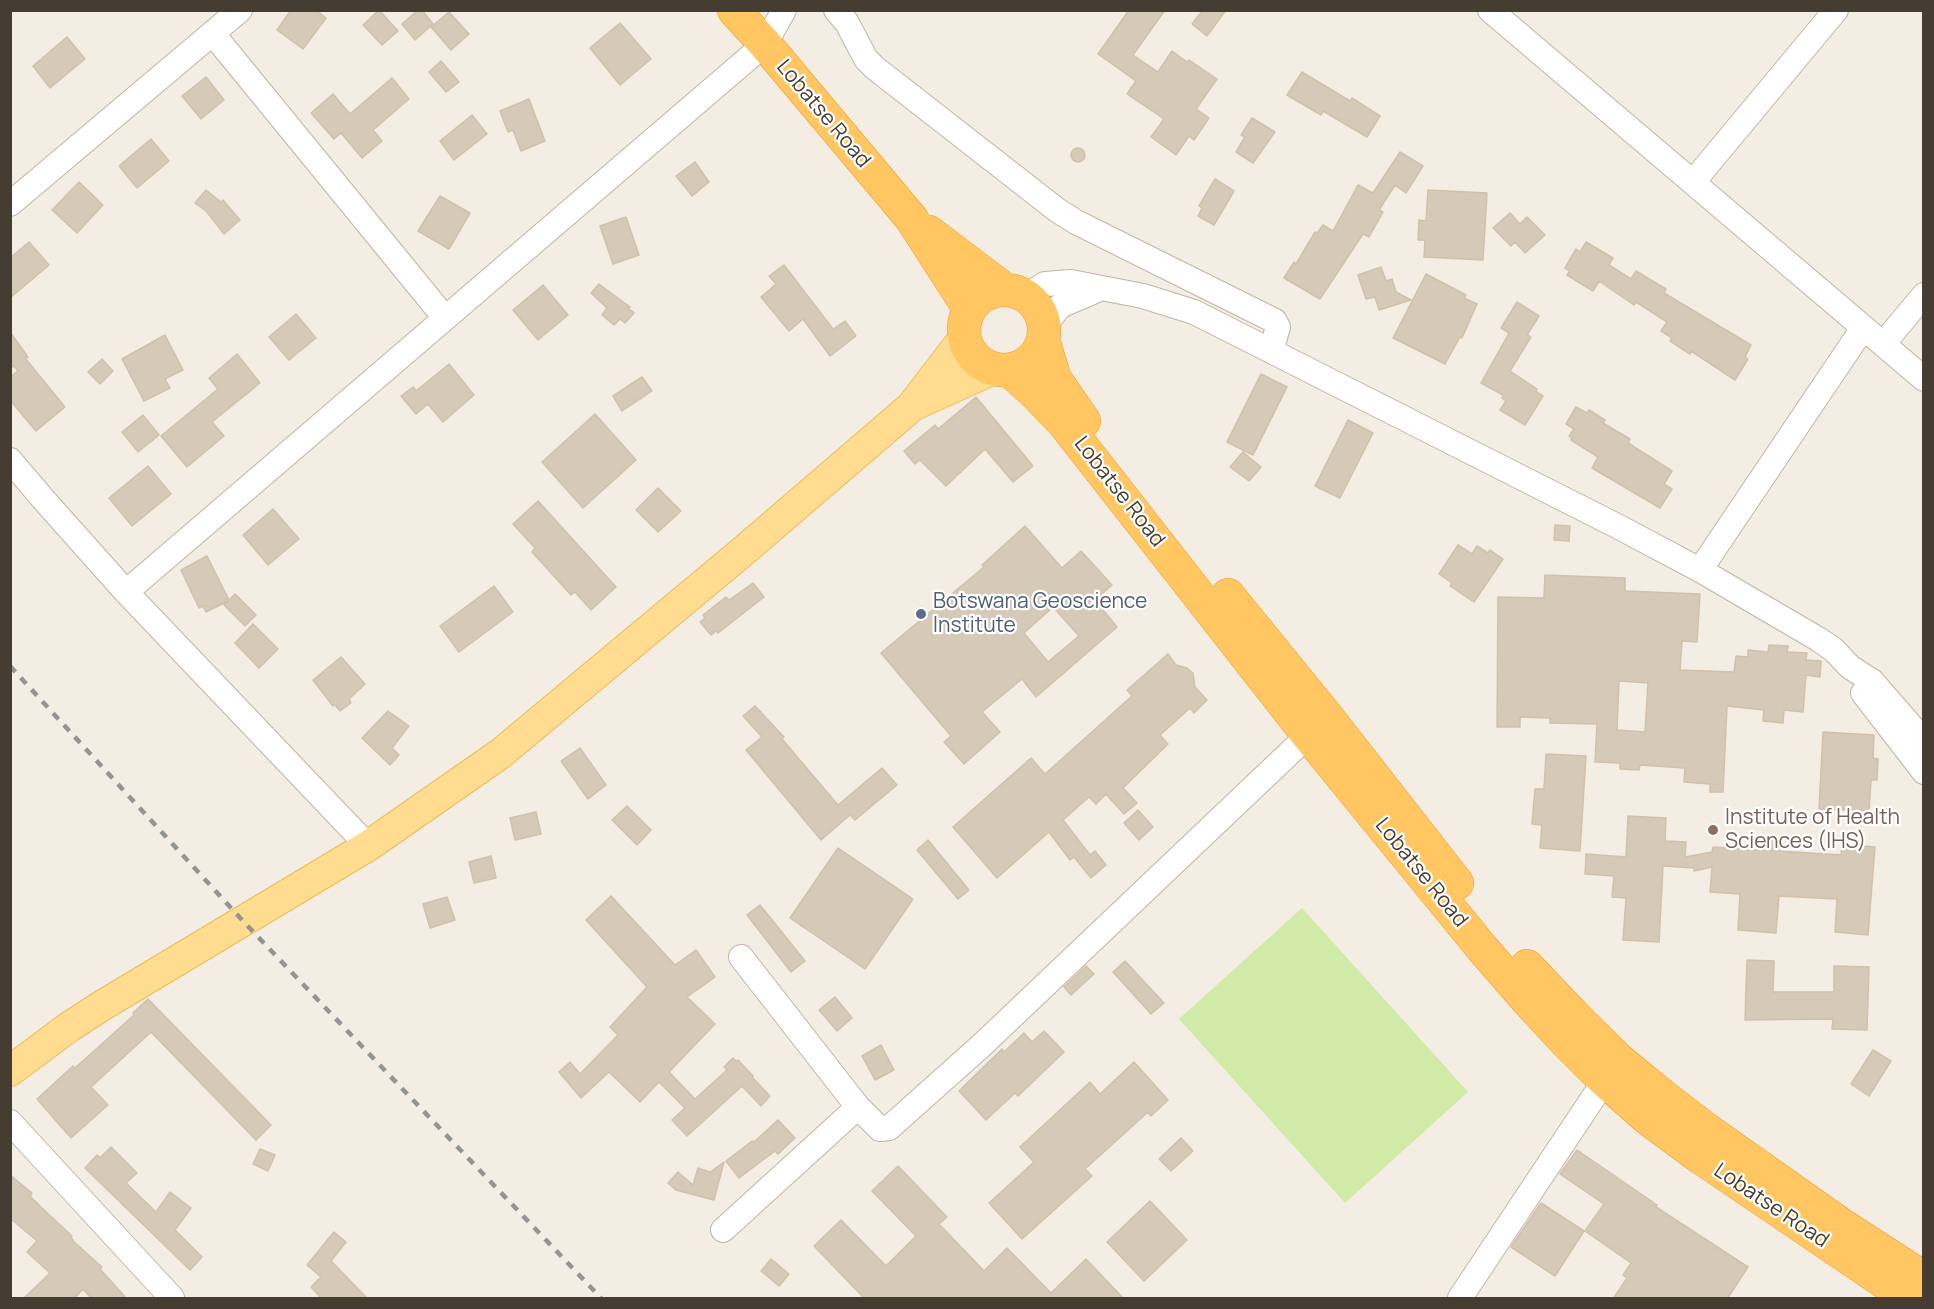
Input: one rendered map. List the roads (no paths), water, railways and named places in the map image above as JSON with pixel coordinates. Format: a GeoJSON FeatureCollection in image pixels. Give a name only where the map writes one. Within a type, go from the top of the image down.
{"type":"FeatureCollection","features":[{"type":"Feature","properties":{"kind":"highway","name":"Lobatse Road"},"geometry":{"type":"LineString","coordinates":[[734,10],[911,218],[966,323],[969,352],[980,363],[1001,370],[1033,391],[1063,422],[1318,726],[1456,881],[1542,983],[1612,1070],[1647,1118],[1697,1155],[1908,1299]]}},
{"type":"Feature","properties":{"kind":"highway","name":"Lobatse Road"},"geometry":{"type":"LineString","coordinates":[[911,218],[1039,308],[1055,379],[1078,413],[1318,726]]}},
{"type":"Feature","properties":{"kind":"highway"},"geometry":{"type":"LineString","coordinates":[[966,323],[978,298],[991,291],[1015,292]]}},
{"type":"Feature","properties":{"kind":"highway"},"geometry":{"type":"LineString","coordinates":[[1001,370],[1024,365],[1036,355],[1044,333]]}},
{"type":"Feature","properties":{"kind":"highway","name":"Lobatse Road"},"geometry":{"type":"LineString","coordinates":[[1612,1070],[1710,1132],[1839,1223],[1923,1278]]}},
{"type":"Feature","properties":{"kind":"main road"},"geometry":{"type":"LineString","coordinates":[[10,1071],[103,1005],[368,846],[500,754],[741,553],[911,406],[966,323]]}},
{"type":"Feature","properties":{"kind":"main road"},"geometry":{"type":"LineString","coordinates":[[911,406],[1001,370]]}},
{"type":"Feature","properties":{"kind":"street"},"geometry":{"type":"LineString","coordinates":[[10,204],[240,10]]}},
{"type":"Feature","properties":{"kind":"street"},"geometry":{"type":"LineString","coordinates":[[126,592],[765,44],[784,10]]}},
{"type":"Feature","properties":{"kind":"street"},"geometry":{"type":"LineString","coordinates":[[836,10],[847,23],[866,59],[875,68],[1057,210],[1076,222],[1275,321],[1278,327],[1271,351]]}},
{"type":"Feature","properties":{"kind":"street"},"geometry":{"type":"LineString","coordinates":[[1693,182],[1836,10]]}},
{"type":"Feature","properties":{"kind":"street"},"geometry":{"type":"LineString","coordinates":[[1497,13],[1923,379]]}},
{"type":"Feature","properties":{"kind":"street"},"geometry":{"type":"LineString","coordinates":[[213,34],[445,318]]}},
{"type":"Feature","properties":{"kind":"street"},"geometry":{"type":"LineString","coordinates":[[1015,292],[1058,282],[1102,288],[1170,303],[1194,312],[1619,527],[1700,570],[1818,639],[1834,650],[1850,667],[1872,681],[1923,741]]}},
{"type":"Feature","properties":{"kind":"street"},"geometry":{"type":"LineString","coordinates":[[1044,333],[1060,306],[1102,288]]}},
{"type":"Feature","properties":{"kind":"street"},"geometry":{"type":"LineString","coordinates":[[1883,344],[1923,295]]}},
{"type":"Feature","properties":{"kind":"street"},"geometry":{"type":"LineString","coordinates":[[1700,570],[1863,328]]}},
{"type":"Feature","properties":{"kind":"street"},"geometry":{"type":"LineString","coordinates":[[10,460],[126,592],[368,846]]}},
{"type":"Feature","properties":{"kind":"street"},"geometry":{"type":"LineString","coordinates":[[1850,667],[1860,690],[1923,772]]}},
{"type":"Feature","properties":{"kind":"street"},"geometry":{"type":"LineString","coordinates":[[741,957],[858,1107],[880,1129],[885,1130],[894,1125],[982,1046],[1318,726]]}},
{"type":"Feature","properties":{"kind":"street"},"geometry":{"type":"LineString","coordinates":[[1460,1299],[1612,1070]]}},
{"type":"Feature","properties":{"kind":"street"},"geometry":{"type":"LineString","coordinates":[[723,1230],[858,1107]]}},
{"type":"Feature","properties":{"kind":"street"},"geometry":{"type":"LineString","coordinates":[[10,1122],[172,1299]]}},
{"type":"Feature","properties":{"kind":"railway"},"geometry":{"type":"LineString","coordinates":[[10,666],[242,920],[601,1298]]}},
{"type":"Feature","properties":{"kind":"place","name":"Botswana Geoscience Institute"},"geometry":{"type":"Point","coordinates":[921,614]}},
{"type":"Feature","properties":{"kind":"place","name":"Institute of Health Sciences (IHS)"},"geometry":{"type":"Point","coordinates":[1713,830]}}]}
